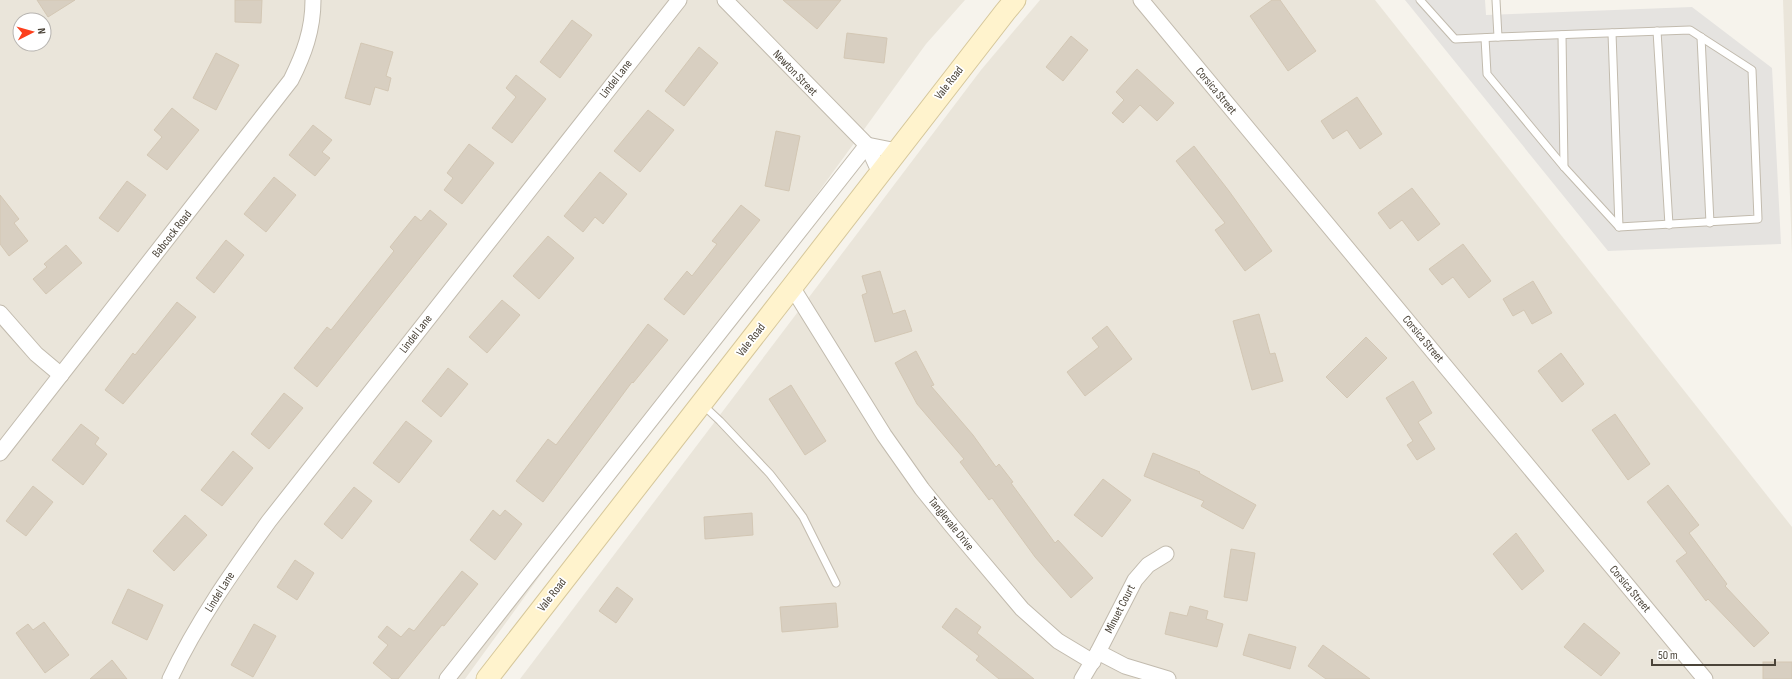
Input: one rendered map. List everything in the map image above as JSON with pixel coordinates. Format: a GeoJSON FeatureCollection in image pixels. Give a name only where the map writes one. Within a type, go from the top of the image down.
{"type":"FeatureCollection","features":[{"type":"Feature","properties":{"kind":"main road","name":"Vale Road"},"geometry":{"type":"LineString","coordinates":[[486,679],[702,403],[1004,12],[1015,0]]}},
{"type":"Feature","properties":{"kind":"street","name":"Babcock Road"},"geometry":{"type":"LineString","coordinates":[[0,453],[291,80],[302,58],[309,36],[313,15],[313,0]]}},
{"type":"Feature","properties":{"kind":"street","name":"Lindel Lane"},"geometry":{"type":"LineString","coordinates":[[170,679],[207,612],[235,568],[269,521],[679,0]]}},
{"type":"Feature","properties":{"kind":"street","name":"Newton Street"},"geometry":{"type":"LineString","coordinates":[[725,0],[867,145],[880,173]]}},
{"type":"Feature","properties":{"kind":"street","name":"Corsica Street"},"geometry":{"type":"LineString","coordinates":[[1141,0],[1705,679]]}},
{"type":"Feature","properties":{"kind":"street"},"geometry":{"type":"LineString","coordinates":[[447,679],[867,145],[897,151]]}},
{"type":"Feature","properties":{"kind":"street","name":"Tanglevale Drive"},"geometry":{"type":"LineString","coordinates":[[792,287],[884,435],[922,489],[1022,609],[1053,637],[1096,657],[1168,679]]}},
{"type":"Feature","properties":{"kind":"street"},"geometry":{"type":"LineString","coordinates":[[0,313],[36,354],[61,375]]}},
{"type":"Feature","properties":{"kind":"street","name":"Minuet Court"},"geometry":{"type":"LineString","coordinates":[[1082,679],[1096,657],[1135,580],[1148,566],[1166,554]]}},
{"type":"Feature","properties":{"kind":"lane"},"geometry":{"type":"LineString","coordinates":[[1420,0],[1455,39],[1690,30],[1752,70],[1758,219],[1619,228]]}},
{"type":"Feature","properties":{"kind":"lane"},"geometry":{"type":"LineString","coordinates":[[1496,0],[1498,37]]}},
{"type":"Feature","properties":{"kind":"lane"},"geometry":{"type":"LineString","coordinates":[[1657,31],[1669,225]]}},
{"type":"Feature","properties":{"kind":"lane"},"geometry":{"type":"LineString","coordinates":[[1612,33],[1619,228]]}},
{"type":"Feature","properties":{"kind":"lane"},"geometry":{"type":"LineString","coordinates":[[1562,35],[1564,167]]}},
{"type":"Feature","properties":{"kind":"lane"},"geometry":{"type":"LineString","coordinates":[[1700,37],[1710,223]]}},
{"type":"Feature","properties":{"kind":"lane"},"geometry":{"type":"LineString","coordinates":[[1485,38],[1487,74],[1564,167],[1619,228]]}},
{"type":"Feature","properties":{"kind":"lane"},"geometry":{"type":"LineString","coordinates":[[702,403],[770,474],[792,501],[802,517],[836,583]]}},
{"type":"Feature","properties":{"kind":"shaded area"},"geometry":{"type":"Polygon","coordinates":[[[0,0],[965,0],[926,44],[465,679],[0,679],[0,0]]]}},
{"type":"Feature","properties":{"kind":"shaded area"},"geometry":{"type":"Polygon","coordinates":[[[1040,0],[1375,0],[1792,527],[1792,679],[520,679],[981,70],[1040,0]]]}},
{"type":"Feature","properties":{"kind":"shaded area"},"geometry":{"type":"Polygon","coordinates":[[[1405,0],[1485,0],[1486,15],[1692,7],[1772,68],[1781,244],[1608,251],[1405,0]]]}},
{"type":"Feature","properties":{"kind":"shaded area"},"geometry":{"type":"Polygon","coordinates":[[[1783,0],[1792,0],[1792,254],[1783,0]]]}},
{"type":"Feature","properties":{"kind":"building"},"geometry":{"type":"Polygon","coordinates":[[[37,0],[75,0],[52,14],[52,12],[45,12],[37,0]]]}},
{"type":"Feature","properties":{"kind":"building"},"geometry":{"type":"Polygon","coordinates":[[[235,0],[262,0],[261,23],[235,22],[235,0]]]}},
{"type":"Feature","properties":{"kind":"building"},"geometry":{"type":"Polygon","coordinates":[[[783,0],[841,0],[817,29],[783,0]]]}},
{"type":"Feature","properties":{"kind":"building"},"geometry":{"type":"Polygon","coordinates":[[[1272,0],[1280,0],[1316,51],[1288,71],[1250,16],[1272,0]]]}},
{"type":"Feature","properties":{"kind":"building"},"geometry":{"type":"Polygon","coordinates":[[[572,20],[592,35],[560,78],[540,62],[572,20]]]}},
{"type":"Feature","properties":{"kind":"building"},"geometry":{"type":"Polygon","coordinates":[[[847,33],[887,38],[884,63],[844,58],[847,33]]]}},
{"type":"Feature","properties":{"kind":"building"},"geometry":{"type":"Polygon","coordinates":[[[1071,36],[1088,50],[1063,81],[1046,67],[1071,36]]]}},
{"type":"Feature","properties":{"kind":"building"},"geometry":{"type":"Polygon","coordinates":[[[361,43],[393,52],[386,76],[391,78],[388,91],[375,87],[370,105],[345,98],[361,43]]]}},
{"type":"Feature","properties":{"kind":"building"},"geometry":{"type":"Polygon","coordinates":[[[699,47],[718,63],[684,106],[665,91],[699,47]]]}},
{"type":"Feature","properties":{"kind":"building"},"geometry":{"type":"Polygon","coordinates":[[[216,53],[239,65],[216,110],[193,98],[216,53]]]}},
{"type":"Feature","properties":{"kind":"building"},"geometry":{"type":"Polygon","coordinates":[[[1137,69],[1174,103],[1157,121],[1140,105],[1123,123],[1112,113],[1124,100],[1116,92],[1137,69]]]}},
{"type":"Feature","properties":{"kind":"building"},"geometry":{"type":"Polygon","coordinates":[[[516,75],[546,99],[512,143],[492,128],[516,97],[506,88],[516,75]]]}},
{"type":"Feature","properties":{"kind":"building"},"geometry":{"type":"Polygon","coordinates":[[[1357,97],[1382,134],[1360,149],[1347,130],[1333,139],[1321,121],[1357,97]]]}},
{"type":"Feature","properties":{"kind":"building"},"geometry":{"type":"Polygon","coordinates":[[[172,108],[199,130],[167,170],[147,155],[162,137],[154,130],[172,108]]]}},
{"type":"Feature","properties":{"kind":"building"},"geometry":{"type":"Polygon","coordinates":[[[648,110],[674,130],[640,172],[614,151],[648,110]]]}},
{"type":"Feature","properties":{"kind":"building"},"geometry":{"type":"Polygon","coordinates":[[[313,125],[332,140],[322,152],[330,158],[315,176],[289,155],[313,125]]]}},
{"type":"Feature","properties":{"kind":"building"},"geometry":{"type":"Polygon","coordinates":[[[776,131],[800,136],[789,191],[765,186],[776,131]]]}},
{"type":"Feature","properties":{"kind":"building"},"geometry":{"type":"Polygon","coordinates":[[[469,144],[494,163],[462,204],[444,190],[453,178],[447,173],[469,144]]]}},
{"type":"Feature","properties":{"kind":"building"},"geometry":{"type":"Polygon","coordinates":[[[1194,146],[1229,191],[1272,251],[1245,271],[1215,230],[1225,223],[1176,161],[1194,146]]]}},
{"type":"Feature","properties":{"kind":"building"},"geometry":{"type":"Polygon","coordinates":[[[600,172],[627,194],[603,224],[595,217],[583,232],[564,216],[600,172]]]}},
{"type":"Feature","properties":{"kind":"building"},"geometry":{"type":"Polygon","coordinates":[[[274,177],[296,195],[266,232],[244,214],[274,177]]]}},
{"type":"Feature","properties":{"kind":"building"},"geometry":{"type":"Polygon","coordinates":[[[127,181],[146,195],[118,232],[99,218],[127,181]]]}},
{"type":"Feature","properties":{"kind":"building"},"geometry":{"type":"Polygon","coordinates":[[[1412,188],[1440,224],[1418,241],[1402,220],[1390,229],[1378,213],[1412,188]]]}},
{"type":"Feature","properties":{"kind":"building"},"geometry":{"type":"Polygon","coordinates":[[[0,195],[19,219],[14,223],[28,241],[9,256],[0,244],[0,195]]]}},
{"type":"Feature","properties":{"kind":"building"},"geometry":{"type":"Polygon","coordinates":[[[741,205],[760,220],[684,315],[664,299],[687,271],[692,276],[717,244],[712,241],[741,205]]]}},
{"type":"Feature","properties":{"kind":"building"},"geometry":{"type":"Polygon","coordinates":[[[430,210],[447,224],[317,387],[294,368],[327,327],[331,330],[394,251],[390,247],[415,216],[421,221],[430,210]]]}},
{"type":"Feature","properties":{"kind":"building"},"geometry":{"type":"Polygon","coordinates":[[[548,236],[574,258],[539,299],[513,276],[548,236]]]}},
{"type":"Feature","properties":{"kind":"building"},"geometry":{"type":"Polygon","coordinates":[[[226,240],[244,255],[214,293],[196,278],[226,240]]]}},
{"type":"Feature","properties":{"kind":"building"},"geometry":{"type":"Polygon","coordinates":[[[1463,244],[1491,281],[1469,298],[1453,277],[1442,285],[1429,269],[1463,244]]]}},
{"type":"Feature","properties":{"kind":"building"},"geometry":{"type":"Polygon","coordinates":[[[66,245],[82,263],[46,294],[33,279],[47,267],[44,264],[66,245]]]}},
{"type":"Feature","properties":{"kind":"building"},"geometry":{"type":"Polygon","coordinates":[[[880,271],[893,314],[905,310],[912,331],[875,342],[862,295],[867,293],[862,276],[880,271]]]}},
{"type":"Feature","properties":{"kind":"building"},"geometry":{"type":"Polygon","coordinates":[[[1533,281],[1552,313],[1532,324],[1524,310],[1513,316],[1503,299],[1533,281]]]}},
{"type":"Feature","properties":{"kind":"building"},"geometry":{"type":"Polygon","coordinates":[[[502,300],[520,315],[487,353],[469,337],[502,300]]]}},
{"type":"Feature","properties":{"kind":"building"},"geometry":{"type":"Polygon","coordinates":[[[177,302],[196,317],[123,404],[105,390],[133,353],[135,355],[177,302]]]}},
{"type":"Feature","properties":{"kind":"building"},"geometry":{"type":"Polygon","coordinates":[[[1259,314],[1270,354],[1275,353],[1283,381],[1252,390],[1233,321],[1259,314]]]}},
{"type":"Feature","properties":{"kind":"building"},"geometry":{"type":"Polygon","coordinates":[[[648,324],[668,340],[633,383],[632,382],[543,502],[516,481],[548,439],[556,445],[648,324]]]}},
{"type":"Feature","properties":{"kind":"building"},"geometry":{"type":"Polygon","coordinates":[[[1107,326],[1132,359],[1085,396],[1067,372],[1099,347],[1092,338],[1107,326]]]}},
{"type":"Feature","properties":{"kind":"building"},"geometry":{"type":"Polygon","coordinates":[[[1366,337],[1387,358],[1347,398],[1326,377],[1366,337]]]}},
{"type":"Feature","properties":{"kind":"building"},"geometry":{"type":"Polygon","coordinates":[[[916,351],[934,385],[931,386],[973,435],[996,467],[999,464],[1055,543],[1058,540],[1093,578],[1071,598],[1035,557],[992,498],[989,500],[960,462],[964,459],[917,404],[895,363],[916,351]]]}},
{"type":"Feature","properties":{"kind":"building"},"geometry":{"type":"Polygon","coordinates":[[[1561,353],[1584,384],[1562,402],[1538,371],[1561,353]]]}},
{"type":"Feature","properties":{"kind":"building"},"geometry":{"type":"Polygon","coordinates":[[[448,368],[468,384],[441,417],[422,401],[448,368]]]}},
{"type":"Feature","properties":{"kind":"building"},"geometry":{"type":"Polygon","coordinates":[[[1413,381],[1432,413],[1418,422],[1435,449],[1417,460],[1407,445],[1413,441],[1386,398],[1413,381]]]}},
{"type":"Feature","properties":{"kind":"building"},"geometry":{"type":"Polygon","coordinates":[[[791,385],[826,441],[805,455],[769,399],[791,385]]]}},
{"type":"Feature","properties":{"kind":"building"},"geometry":{"type":"Polygon","coordinates":[[[284,393],[303,408],[269,449],[251,434],[284,393]]]}},
{"type":"Feature","properties":{"kind":"building"},"geometry":{"type":"Polygon","coordinates":[[[1615,414],[1650,464],[1628,480],[1592,430],[1615,414]]]}},
{"type":"Feature","properties":{"kind":"building"},"geometry":{"type":"Polygon","coordinates":[[[406,421],[432,441],[399,483],[373,463],[406,421]]]}},
{"type":"Feature","properties":{"kind":"building"},"geometry":{"type":"Polygon","coordinates":[[[81,424],[99,438],[95,444],[107,454],[83,485],[52,460],[81,424]]]}},
{"type":"Feature","properties":{"kind":"building"},"geometry":{"type":"Polygon","coordinates":[[[233,451],[253,468],[222,506],[201,490],[233,451]]]}},
{"type":"Feature","properties":{"kind":"building"},"geometry":{"type":"Polygon","coordinates":[[[1153,453],[1200,472],[1199,473],[1256,505],[1243,529],[1201,506],[1204,501],[1144,476],[1153,453]]]}},
{"type":"Feature","properties":{"kind":"building"},"geometry":{"type":"Polygon","coordinates":[[[1103,479],[1131,500],[1102,537],[1074,515],[1103,479]]]}},
{"type":"Feature","properties":{"kind":"building"},"geometry":{"type":"Polygon","coordinates":[[[1668,485],[1699,525],[1689,533],[1727,584],[1725,586],[1769,633],[1754,647],[1708,599],[1706,601],[1676,561],[1687,553],[1647,502],[1668,485]]]}},
{"type":"Feature","properties":{"kind":"building"},"geometry":{"type":"Polygon","coordinates":[[[33,486],[53,502],[26,536],[6,521],[33,486]]]}},
{"type":"Feature","properties":{"kind":"building"},"geometry":{"type":"Polygon","coordinates":[[[354,487],[372,501],[342,539],[324,524],[354,487]]]}},
{"type":"Feature","properties":{"kind":"building"},"geometry":{"type":"Polygon","coordinates":[[[493,510],[500,516],[505,510],[522,524],[495,560],[470,540],[493,510]]]}},
{"type":"Feature","properties":{"kind":"building"},"geometry":{"type":"Polygon","coordinates":[[[752,513],[753,535],[705,539],[704,517],[752,513]]]}},
{"type":"Feature","properties":{"kind":"building"},"geometry":{"type":"Polygon","coordinates":[[[185,515],[207,535],[174,571],[153,551],[185,515]]]}},
{"type":"Feature","properties":{"kind":"building"},"geometry":{"type":"Polygon","coordinates":[[[1516,533],[1544,571],[1522,590],[1493,554],[1516,533]]]}},
{"type":"Feature","properties":{"kind":"building"},"geometry":{"type":"Polygon","coordinates":[[[1231,549],[1255,553],[1247,601],[1224,597],[1231,549]]]}},
{"type":"Feature","properties":{"kind":"building"},"geometry":{"type":"Polygon","coordinates":[[[295,560],[314,573],[297,600],[277,587],[295,560]]]}},
{"type":"Feature","properties":{"kind":"building"},"geometry":{"type":"Polygon","coordinates":[[[462,571],[478,584],[398,679],[392,679],[373,663],[388,645],[378,637],[387,626],[401,637],[409,628],[414,631],[462,571]]]}},
{"type":"Feature","properties":{"kind":"building"},"geometry":{"type":"Polygon","coordinates":[[[617,587],[633,599],[616,623],[599,611],[617,587]]]}},
{"type":"Feature","properties":{"kind":"building"},"geometry":{"type":"Polygon","coordinates":[[[128,589],[163,605],[147,640],[112,623],[128,589]]]}},
{"type":"Feature","properties":{"kind":"building"},"geometry":{"type":"Polygon","coordinates":[[[836,603],[838,627],[782,632],[780,607],[836,603]]]}},
{"type":"Feature","properties":{"kind":"building"},"geometry":{"type":"Polygon","coordinates":[[[1190,606],[1208,611],[1206,619],[1223,624],[1217,647],[1165,634],[1170,612],[1187,616],[1190,606]]]}},
{"type":"Feature","properties":{"kind":"building"},"geometry":{"type":"Polygon","coordinates":[[[956,608],[981,627],[977,633],[1034,679],[999,679],[976,660],[979,656],[942,627],[956,608]]]}},
{"type":"Feature","properties":{"kind":"building"},"geometry":{"type":"Polygon","coordinates":[[[44,622],[69,655],[45,673],[16,633],[28,624],[33,630],[44,622]]]}},
{"type":"Feature","properties":{"kind":"building"},"geometry":{"type":"Polygon","coordinates":[[[1584,623],[1620,653],[1601,676],[1564,647],[1584,623]]]}},
{"type":"Feature","properties":{"kind":"building"},"geometry":{"type":"Polygon","coordinates":[[[254,624],[276,636],[253,677],[231,665],[254,624]]]}},
{"type":"Feature","properties":{"kind":"building"},"geometry":{"type":"Polygon","coordinates":[[[1249,634],[1296,647],[1290,669],[1243,655],[1249,634]]]}},
{"type":"Feature","properties":{"kind":"building"},"geometry":{"type":"Polygon","coordinates":[[[1323,645],[1370,679],[1326,679],[1308,666],[1323,645]]]}},
{"type":"Feature","properties":{"kind":"building"},"geometry":{"type":"Polygon","coordinates":[[[112,660],[127,679],[90,679],[112,660]]]}},
{"type":"Feature","properties":{"kind":"building"},"geometry":{"type":"Polygon","coordinates":[[[1763,662],[1792,662],[1792,679],[1763,679],[1763,662]]]}}]}
